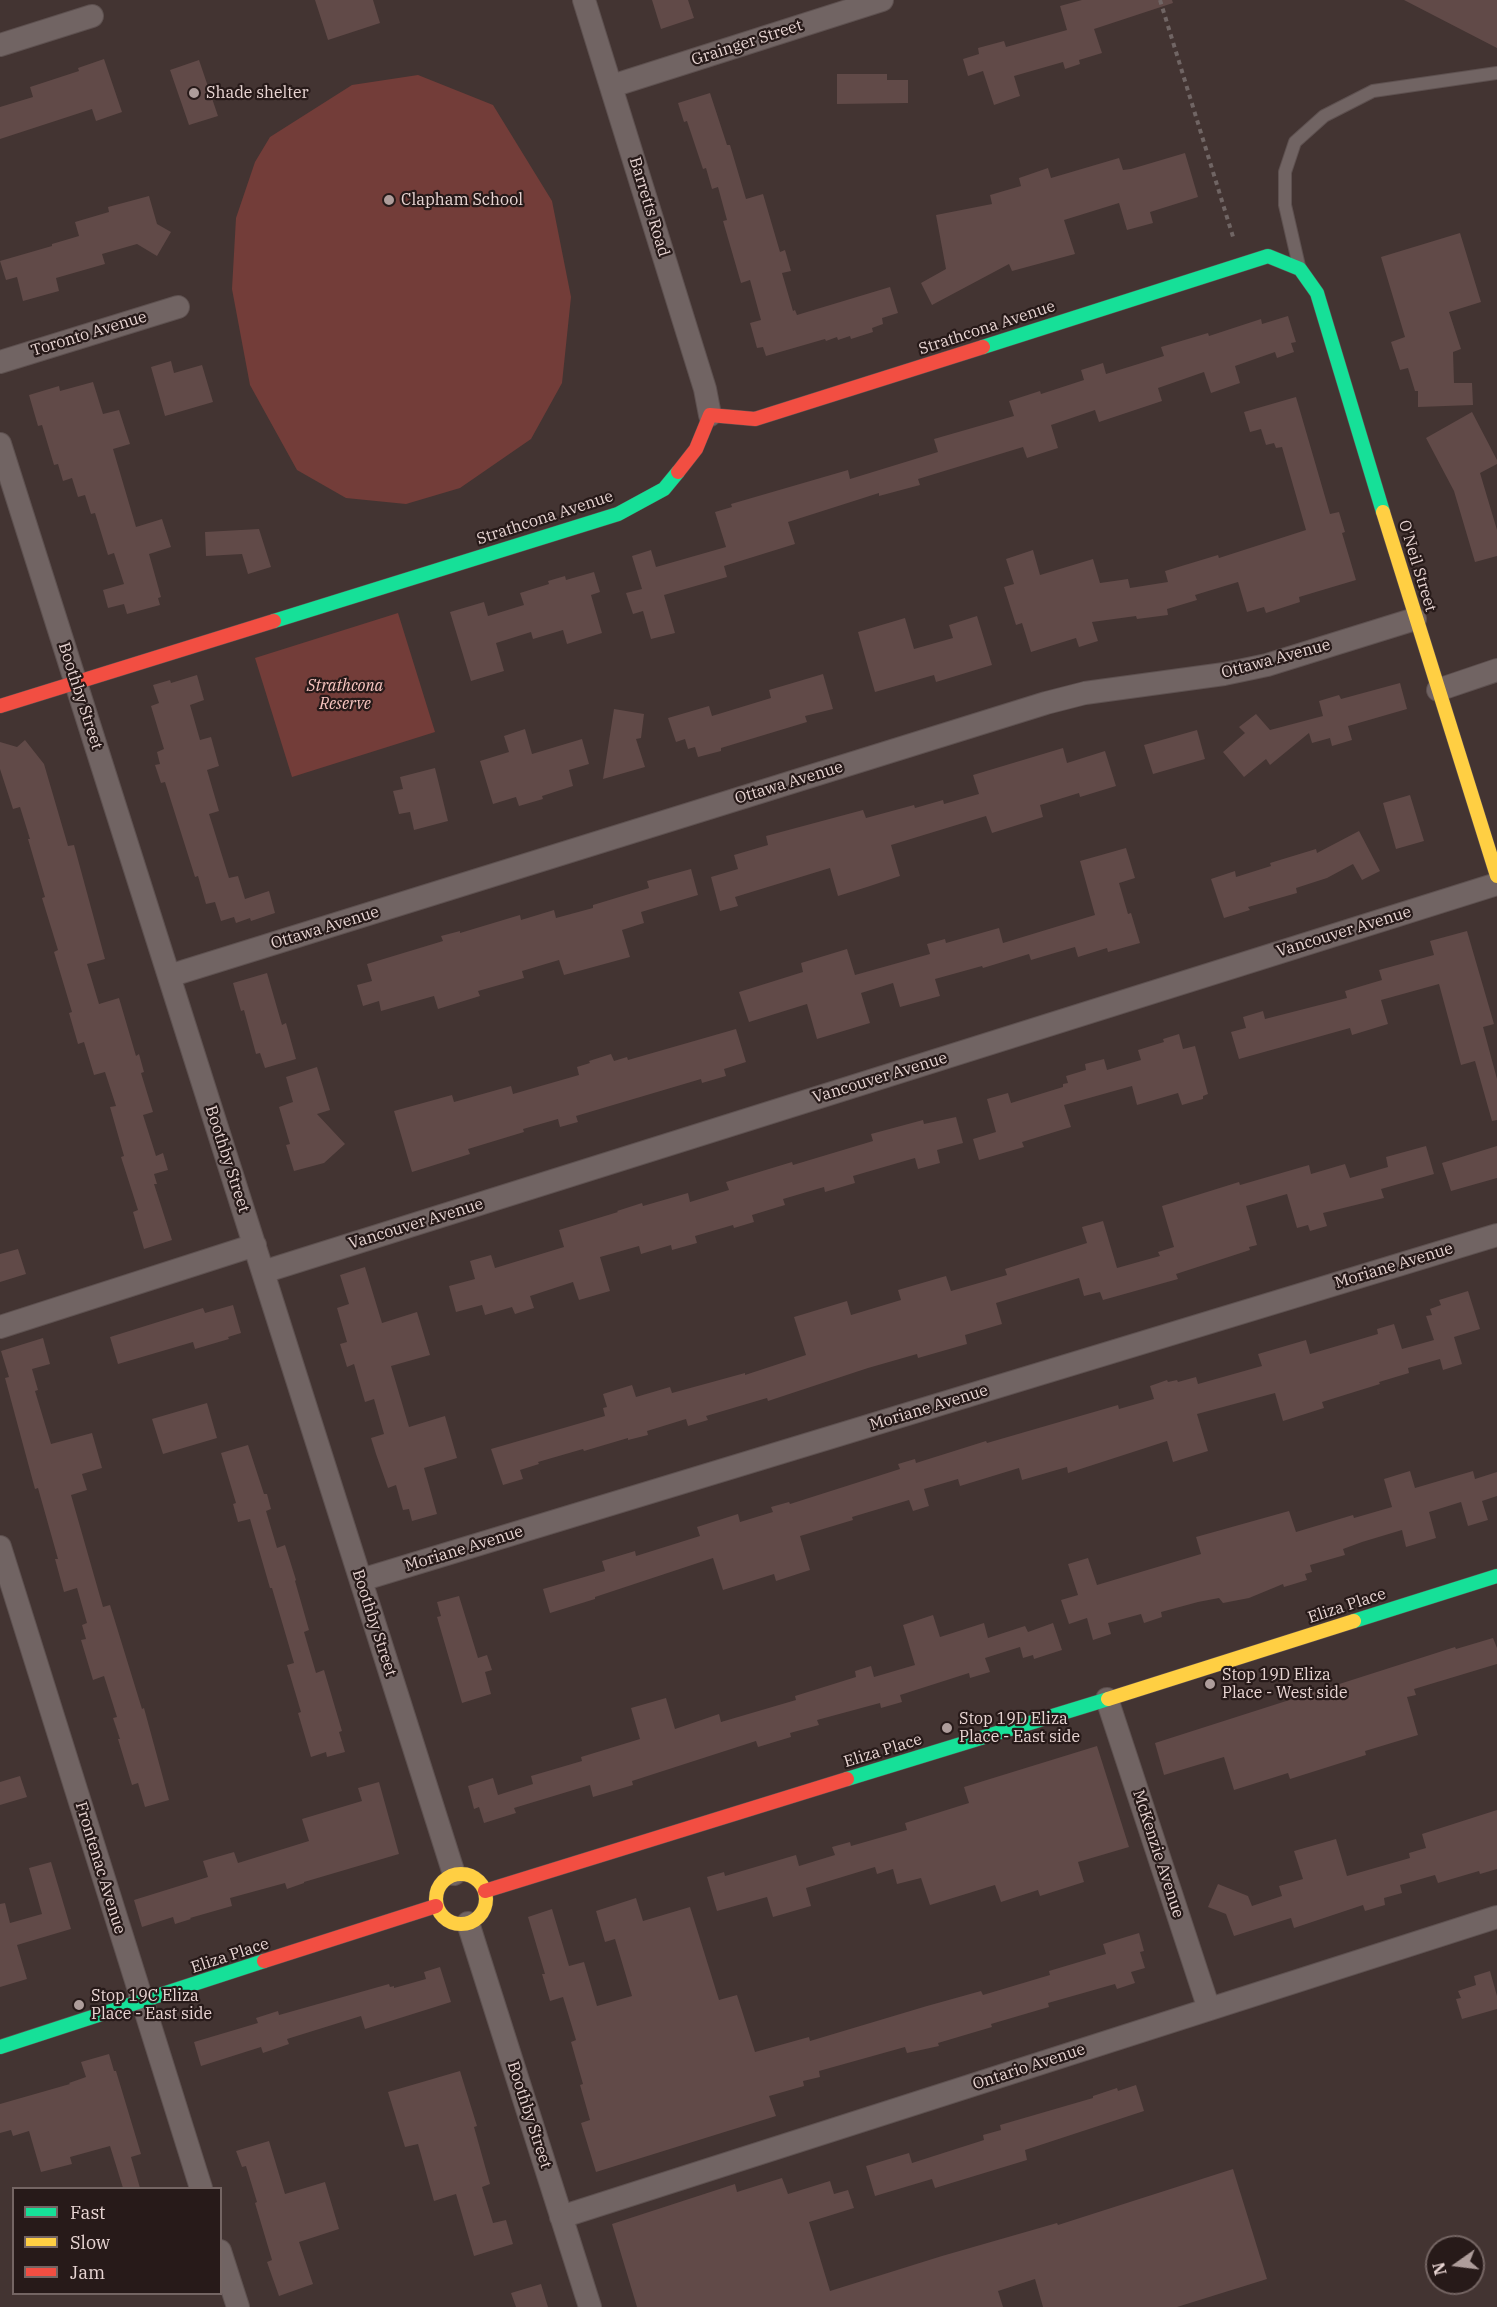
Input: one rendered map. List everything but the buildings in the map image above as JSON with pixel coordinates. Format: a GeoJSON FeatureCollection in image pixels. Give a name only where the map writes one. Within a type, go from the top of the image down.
{"type":"FeatureCollection","features":[{"type":"Feature","properties":{"kind":"street","name":"Barretts Road"},"geometry":{"type":"LineString","coordinates":[[584,0],[705,389],[710,415]]}},
{"type":"Feature","properties":{"kind":"street","name":"Grainger Street"},"geometry":{"type":"LineString","coordinates":[[612,86],[882,0]]}},
{"type":"Feature","properties":{"kind":"street"},"geometry":{"type":"LineString","coordinates":[[0,45],[92,16]]}},
{"type":"Feature","properties":{"kind":"street","name":"Strathcona Avenue"},"geometry":{"type":"LineString","coordinates":[[0,706],[618,514],[664,489],[696,449],[710,415],[755,419],[1268,256],[1300,268]]}},
{"type":"Feature","properties":{"kind":"street","name":"O'Neil Street"},"geometry":{"type":"LineString","coordinates":[[1300,268],[1317,294],[1415,619],[1497,876]]}},
{"type":"Feature","properties":{"kind":"street","name":"Toronto Avenue"},"geometry":{"type":"LineString","coordinates":[[0,362],[178,307]]}},
{"type":"Feature","properties":{"kind":"street","name":"Boothby Street"},"geometry":{"type":"LineString","coordinates":[[0,444],[454,1874]]}},
{"type":"Feature","properties":{"kind":"street","name":"Ottawa Avenue"},"geometry":{"type":"LineString","coordinates":[[169,976],[1046,704],[1085,693],[1224,674],[1267,665],[1415,619]]}},
{"type":"Feature","properties":{"kind":"street"},"geometry":{"type":"LineString","coordinates":[[1438,690],[1497,670]]}},
{"type":"Feature","properties":{"kind":"street","name":"Vancouver Avenue"},"geometry":{"type":"LineString","coordinates":[[263,1272],[1497,884]]}},
{"type":"Feature","properties":{"kind":"street","name":"Moriane Avenue"},"geometry":{"type":"LineString","coordinates":[[361,1580],[1497,1235]]}},
{"type":"Feature","properties":{"kind":"street"},"geometry":{"type":"LineString","coordinates":[[0,1327],[255,1245]]}},
{"type":"Feature","properties":{"kind":"street","name":"Frontenac Avenue"},"geometry":{"type":"LineString","coordinates":[[0,1547],[201,2187]]}},
{"type":"Feature","properties":{"kind":"street","name":"Eliza Place"},"geometry":{"type":"LineString","coordinates":[[485,1891],[1497,1576]]}},
{"type":"Feature","properties":{"kind":"street","name":"McKenzie Avenue"},"geometry":{"type":"LineString","coordinates":[[1107,1699],[1209,2009]]}},
{"type":"Feature","properties":{"kind":"street"},"geometry":{"type":"LineString","coordinates":[[454,1874],[469,1875],[481,1884],[485,1891],[486,1899],[481,1914],[468,1923],[452,1923],[440,1913],[436,1906],[437,1890],[441,1883],[454,1874]]}},
{"type":"Feature","properties":{"kind":"street","name":"Eliza Place"},"geometry":{"type":"LineString","coordinates":[[0,2047],[436,1906]]}},
{"type":"Feature","properties":{"kind":"street","name":"Ontario Avenue"},"geometry":{"type":"LineString","coordinates":[[561,2217],[1497,1917]]}},
{"type":"Feature","properties":{"kind":"street","name":"Boothby Street"},"geometry":{"type":"LineString","coordinates":[[468,1923],[590,2307]]}},
{"type":"Feature","properties":{"kind":"street"},"geometry":{"type":"LineString","coordinates":[[222,2257],[238,2307]]}},
{"type":"Feature","properties":{"kind":"lane"},"geometry":{"type":"LineString","coordinates":[[1300,268],[1285,205],[1285,172],[1295,142],[1324,116],[1373,91],[1497,73]]}},
{"type":"Feature","properties":{"kind":"path"},"geometry":{"type":"LineString","coordinates":[[1160,0],[1242,264]]}},
{"type":"Feature","properties":{"kind":"green space"},"geometry":{"type":"Polygon","coordinates":[[[418,75],[493,105],[552,201],[571,297],[562,383],[531,439],[460,488],[406,504],[346,498],[297,470],[250,385],[232,289],[236,218],[255,162],[270,137],[352,85],[418,75]]]}},
{"type":"Feature","properties":{"kind":"green space","name":"Strathcona Reserve"},"geometry":{"type":"Polygon","coordinates":[[[398,613],[435,732],[292,777],[255,658],[398,613]]]}},
{"type":"Feature","properties":{"kind":"traffic: fast"},"geometry":{"type":"LineString","coordinates":[[983,347],[1268,256],[1300,269],[1317,293],[1383,512]]}},
{"type":"Feature","properties":{"kind":"traffic: fast"},"geometry":{"type":"LineString","coordinates":[[274,621],[618,514],[664,489],[678,472]]}},
{"type":"Feature","properties":{"kind":"traffic: fast"},"geometry":{"type":"LineString","coordinates":[[1354,1621],[1497,1576]]}},
{"type":"Feature","properties":{"kind":"traffic: fast"},"geometry":{"type":"LineString","coordinates":[[847,1779],[1108,1699]]}},
{"type":"Feature","properties":{"kind":"traffic: fast"},"geometry":{"type":"LineString","coordinates":[[0,2047],[264,1961]]}},
{"type":"Feature","properties":{"kind":"traffic: slow"},"geometry":{"type":"LineString","coordinates":[[1383,512],[1497,876]]}},
{"type":"Feature","properties":{"kind":"traffic: slow"},"geometry":{"type":"LineString","coordinates":[[1108,1699],[1354,1621]]}},
{"type":"Feature","properties":{"kind":"traffic: slow"},"geometry":{"type":"LineString","coordinates":[[456,1874],[466,1874],[479,1881],[486,1894],[486,1899],[486,1904],[479,1917],[466,1924],[456,1924],[447,1920],[440,1913],[436,1904],[436,1894],[440,1885],[447,1878],[456,1874]]}},
{"type":"Feature","properties":{"kind":"traffic: jam"},"geometry":{"type":"LineString","coordinates":[[678,472],[696,449],[710,415],[755,419],[983,347]]}},
{"type":"Feature","properties":{"kind":"traffic: jam"},"geometry":{"type":"LineString","coordinates":[[0,706],[274,621]]}},
{"type":"Feature","properties":{"kind":"traffic: jam"},"geometry":{"type":"LineString","coordinates":[[485,1891],[847,1779]]}},
{"type":"Feature","properties":{"kind":"traffic: jam"},"geometry":{"type":"LineString","coordinates":[[264,1961],[436,1906]]}},
{"type":"Feature","properties":{"kind":"place","name":"Shade shelter"},"geometry":{"type":"Point","coordinates":[194,93]}},
{"type":"Feature","properties":{"kind":"place","name":"Clapham School"},"geometry":{"type":"Point","coordinates":[389,200]}},
{"type":"Feature","properties":{"kind":"place","name":"Stop 19D Eliza Place - West side"},"geometry":{"type":"Point","coordinates":[1210,1684]}},
{"type":"Feature","properties":{"kind":"place","name":"Stop 19D Eliza Place - East side"},"geometry":{"type":"Point","coordinates":[947,1728]}},
{"type":"Feature","properties":{"kind":"place","name":"Stop 19C Eliza Place - East side"},"geometry":{"type":"Point","coordinates":[79,2005]}}]}
